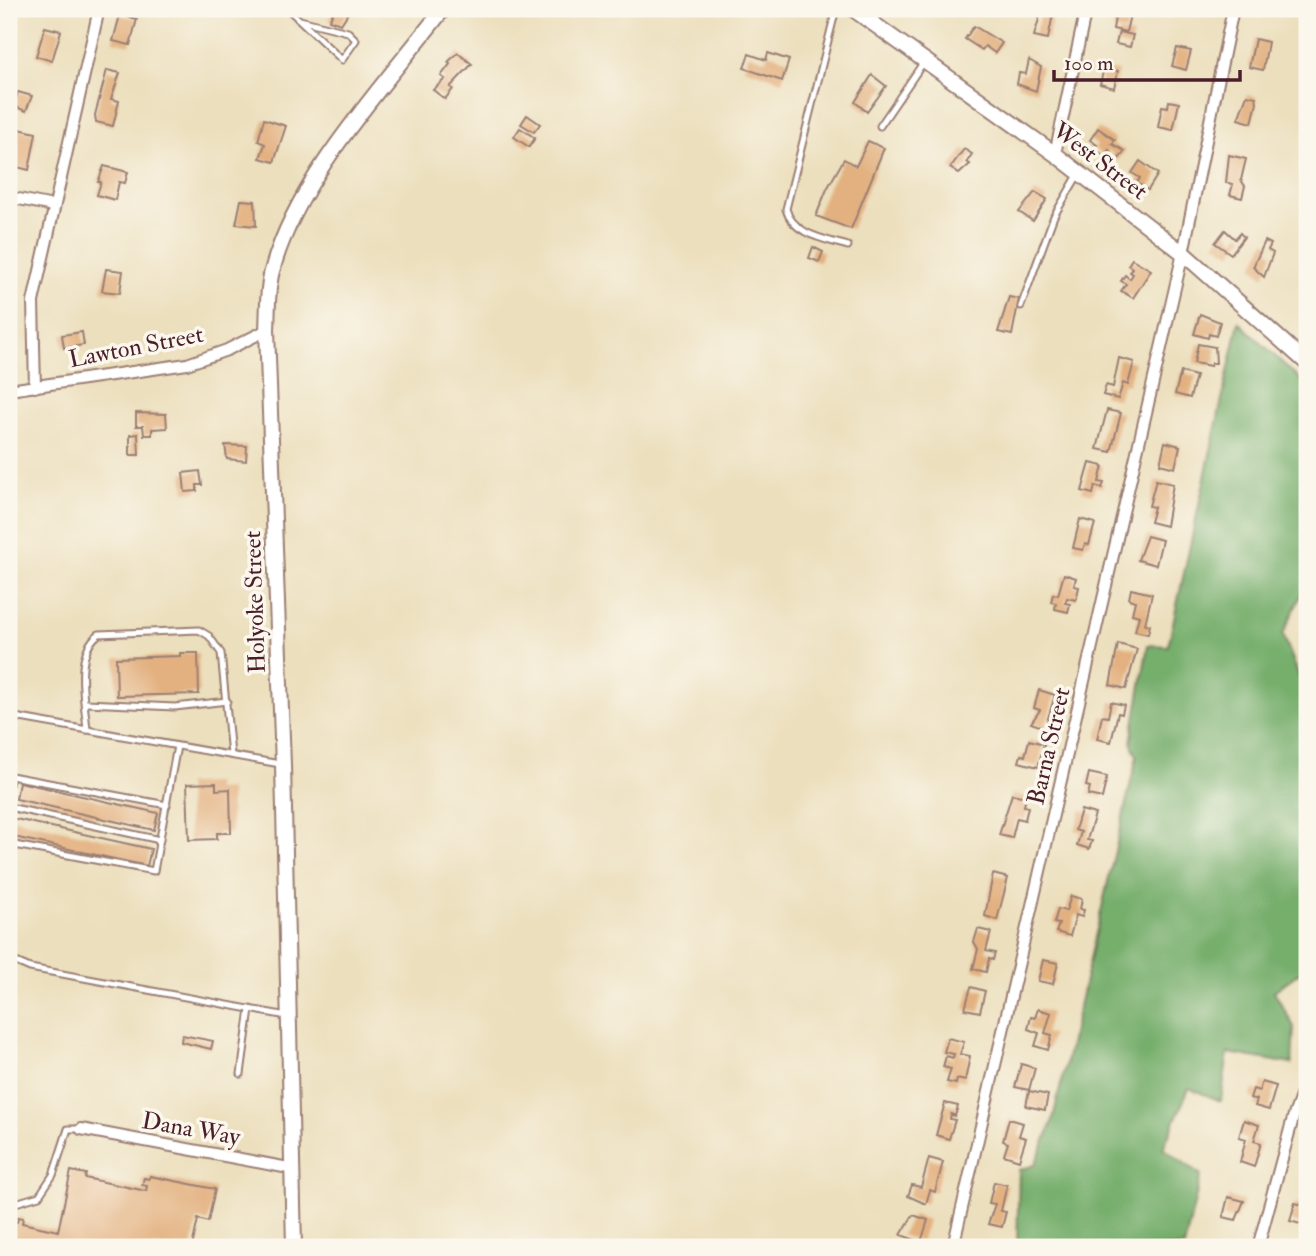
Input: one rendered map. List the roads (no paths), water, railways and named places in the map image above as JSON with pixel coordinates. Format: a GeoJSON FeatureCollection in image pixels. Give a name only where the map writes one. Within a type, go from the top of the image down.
{"type":"FeatureCollection","features":[{"type":"Feature","properties":{"kind":"main road","name":"Holyoke Street"},"geometry":{"type":"LineString","coordinates":[[294,1247],[284,765],[267,330],[271,275],[293,213],[336,149],[443,9]]}},
{"type":"Feature","properties":{"kind":"main road","name":"West Street"},"geometry":{"type":"LineString","coordinates":[[853,9],[1055,155],[1183,253],[1307,363]]}},
{"type":"Feature","properties":{"kind":"street"},"geometry":{"type":"LineString","coordinates":[[35,387],[33,302],[99,9]]}},
{"type":"Feature","properties":{"kind":"street"},"geometry":{"type":"LineString","coordinates":[[1055,155],[1086,9]]}},
{"type":"Feature","properties":{"kind":"street","name":"Barna Street"},"geometry":{"type":"LineString","coordinates":[[953,1247],[1183,253],[1233,9]]}},
{"type":"Feature","properties":{"kind":"street"},"geometry":{"type":"LineString","coordinates":[[9,197],[53,206]]}},
{"type":"Feature","properties":{"kind":"street","name":"Lawton Street"},"geometry":{"type":"LineString","coordinates":[[9,390],[187,364],[227,350],[267,330]]}},
{"type":"Feature","properties":{"kind":"street"},"geometry":{"type":"LineString","coordinates":[[1258,1247],[1293,1118],[1307,1083]]}},
{"type":"Feature","properties":{"kind":"street","name":"Dana Way"},"geometry":{"type":"LineString","coordinates":[[81,1129],[294,1169]]}},
{"type":"Feature","properties":{"kind":"lane"},"geometry":{"type":"LineString","coordinates":[[288,9],[342,60],[355,46],[356,40],[348,32],[300,20]]}},
{"type":"Feature","properties":{"kind":"lane"},"geometry":{"type":"LineString","coordinates":[[836,9],[786,209],[789,219],[797,228],[848,246]]}},
{"type":"Feature","properties":{"kind":"lane"},"geometry":{"type":"LineString","coordinates":[[880,125],[925,61]]}},
{"type":"Feature","properties":{"kind":"lane"},"geometry":{"type":"LineString","coordinates":[[1021,306],[1054,216],[1079,174]]}},
{"type":"Feature","properties":{"kind":"lane"},"geometry":{"type":"LineString","coordinates":[[87,730],[85,653],[90,640],[99,634],[190,628],[209,636],[221,653],[231,755]]}},
{"type":"Feature","properties":{"kind":"lane"},"geometry":{"type":"LineString","coordinates":[[86,702],[175,707],[227,701]]}},
{"type":"Feature","properties":{"kind":"lane"},"geometry":{"type":"LineString","coordinates":[[9,716],[284,765]]}},
{"type":"Feature","properties":{"kind":"lane"},"geometry":{"type":"LineString","coordinates":[[9,844],[154,871],[177,746]]}},
{"type":"Feature","properties":{"kind":"lane"},"geometry":{"type":"LineString","coordinates":[[9,785],[11,776],[167,805]]}},
{"type":"Feature","properties":{"kind":"lane"},"geometry":{"type":"LineString","coordinates":[[9,807],[160,840]]}},
{"type":"Feature","properties":{"kind":"lane"},"geometry":{"type":"LineString","coordinates":[[9,959],[30,968],[290,1016]]}},
{"type":"Feature","properties":{"kind":"lane"},"geometry":{"type":"LineString","coordinates":[[241,1074],[250,1009]]}},
{"type":"Feature","properties":{"kind":"lane"},"geometry":{"type":"LineString","coordinates":[[12,1204],[39,1196],[53,1175],[68,1129],[81,1129]]}}]}
